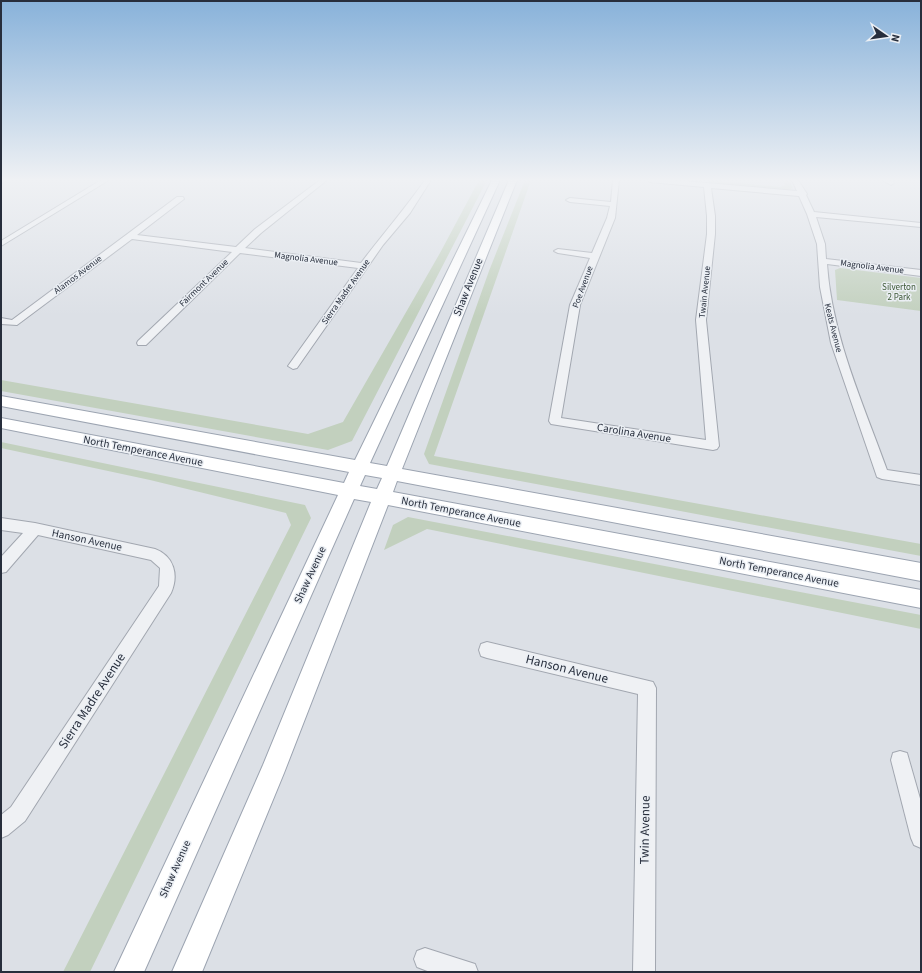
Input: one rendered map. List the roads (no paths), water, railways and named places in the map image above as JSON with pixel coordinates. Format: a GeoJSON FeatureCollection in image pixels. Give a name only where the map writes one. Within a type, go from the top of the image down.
{"type":"FeatureCollection","features":[{"type":"Feature","properties":{"kind":"main road","name":"Shaw Avenue"},"geometry":{"type":"LineString","coordinates":[[129,972],[360,467],[474,225]]}},
{"type":"Feature","properties":{"kind":"main road","name":"Shaw Avenue"},"geometry":{"type":"LineString","coordinates":[[187,972],[272,773],[382,497],[495,225]]}},
{"type":"Feature","properties":{"kind":"main road","name":"North Temperance Avenue"},"geometry":{"type":"LineString","coordinates":[[1,401],[921,572]]}},
{"type":"Feature","properties":{"kind":"main road","name":"North Temperance Avenue"},"geometry":{"type":"LineString","coordinates":[[1,423],[349,491],[921,598]]}},
{"type":"Feature","properties":{"kind":"street"},"geometry":{"type":"LineString","coordinates":[[1,244],[32,225]]}},
{"type":"Feature","properties":{"kind":"street","name":"Alamos Avenue"},"geometry":{"type":"LineString","coordinates":[[1,321],[14,323],[144,225]]}},
{"type":"Feature","properties":{"kind":"street","name":"Fairmont Avenue"},"geometry":{"type":"LineString","coordinates":[[142,343],[265,225]]}},
{"type":"Feature","properties":{"kind":"street","name":"Sierra Madre Avenue"},"geometry":{"type":"LineString","coordinates":[[293,366],[363,266],[395,225]]}},
{"type":"Feature","properties":{"kind":"street","name":"Poe Avenue"},"geometry":{"type":"LineString","coordinates":[[555,421],[575,305],[608,225]]}},
{"type":"Feature","properties":{"kind":"street","name":"Twain Avenue"},"geometry":{"type":"LineString","coordinates":[[711,225],[701,320],[713,446]]}},
{"type":"Feature","properties":{"kind":"street","name":"Keats Avenue"},"geometry":{"type":"LineString","coordinates":[[815,225],[821,244],[826,301],[836,343],[882,474],[921,480]]}},
{"type":"Feature","properties":{"kind":"street","name":"Magnolia Avenue"},"geometry":{"type":"LineString","coordinates":[[130,236],[363,266]]}},
{"type":"Feature","properties":{"kind":"street"},"geometry":{"type":"LineString","coordinates":[[558,251],[594,256]]}},
{"type":"Feature","properties":{"kind":"street","name":"Magnolia Avenue"},"geometry":{"type":"LineString","coordinates":[[823,261],[921,273]]}},
{"type":"Feature","properties":{"kind":"street","name":"Carolina Avenue"},"geometry":{"type":"LineString","coordinates":[[555,421],[713,446]]}},
{"type":"Feature","properties":{"kind":"street","name":"Hanson Avenue"},"geometry":{"type":"LineString","coordinates":[[1,524],[35,529],[155,554],[167,566]]}},
{"type":"Feature","properties":{"kind":"street"},"geometry":{"type":"LineString","coordinates":[[1,567],[35,529]]}},
{"type":"Feature","properties":{"kind":"street","name":"Sierra Madre Avenue"},"geometry":{"type":"LineString","coordinates":[[1,828],[18,814],[166,588],[167,566]]}},
{"type":"Feature","properties":{"kind":"street","name":"Hanson Avenue"},"geometry":{"type":"LineString","coordinates":[[487,650],[647,688]]}},
{"type":"Feature","properties":{"kind":"street","name":"Twin Avenue"},"geometry":{"type":"LineString","coordinates":[[644,972],[647,688]]}},
{"type":"Feature","properties":{"kind":"street"},"geometry":{"type":"LineString","coordinates":[[900,760],[921,838]]}},
{"type":"Feature","properties":{"kind":"street"},"geometry":{"type":"LineString","coordinates":[[425,959],[467,972]]}},
{"type":"Feature","properties":{"kind":"park label","name":"Silverton 2 Park"},"geometry":{"type":"Point","coordinates":[899,292]}}]}
